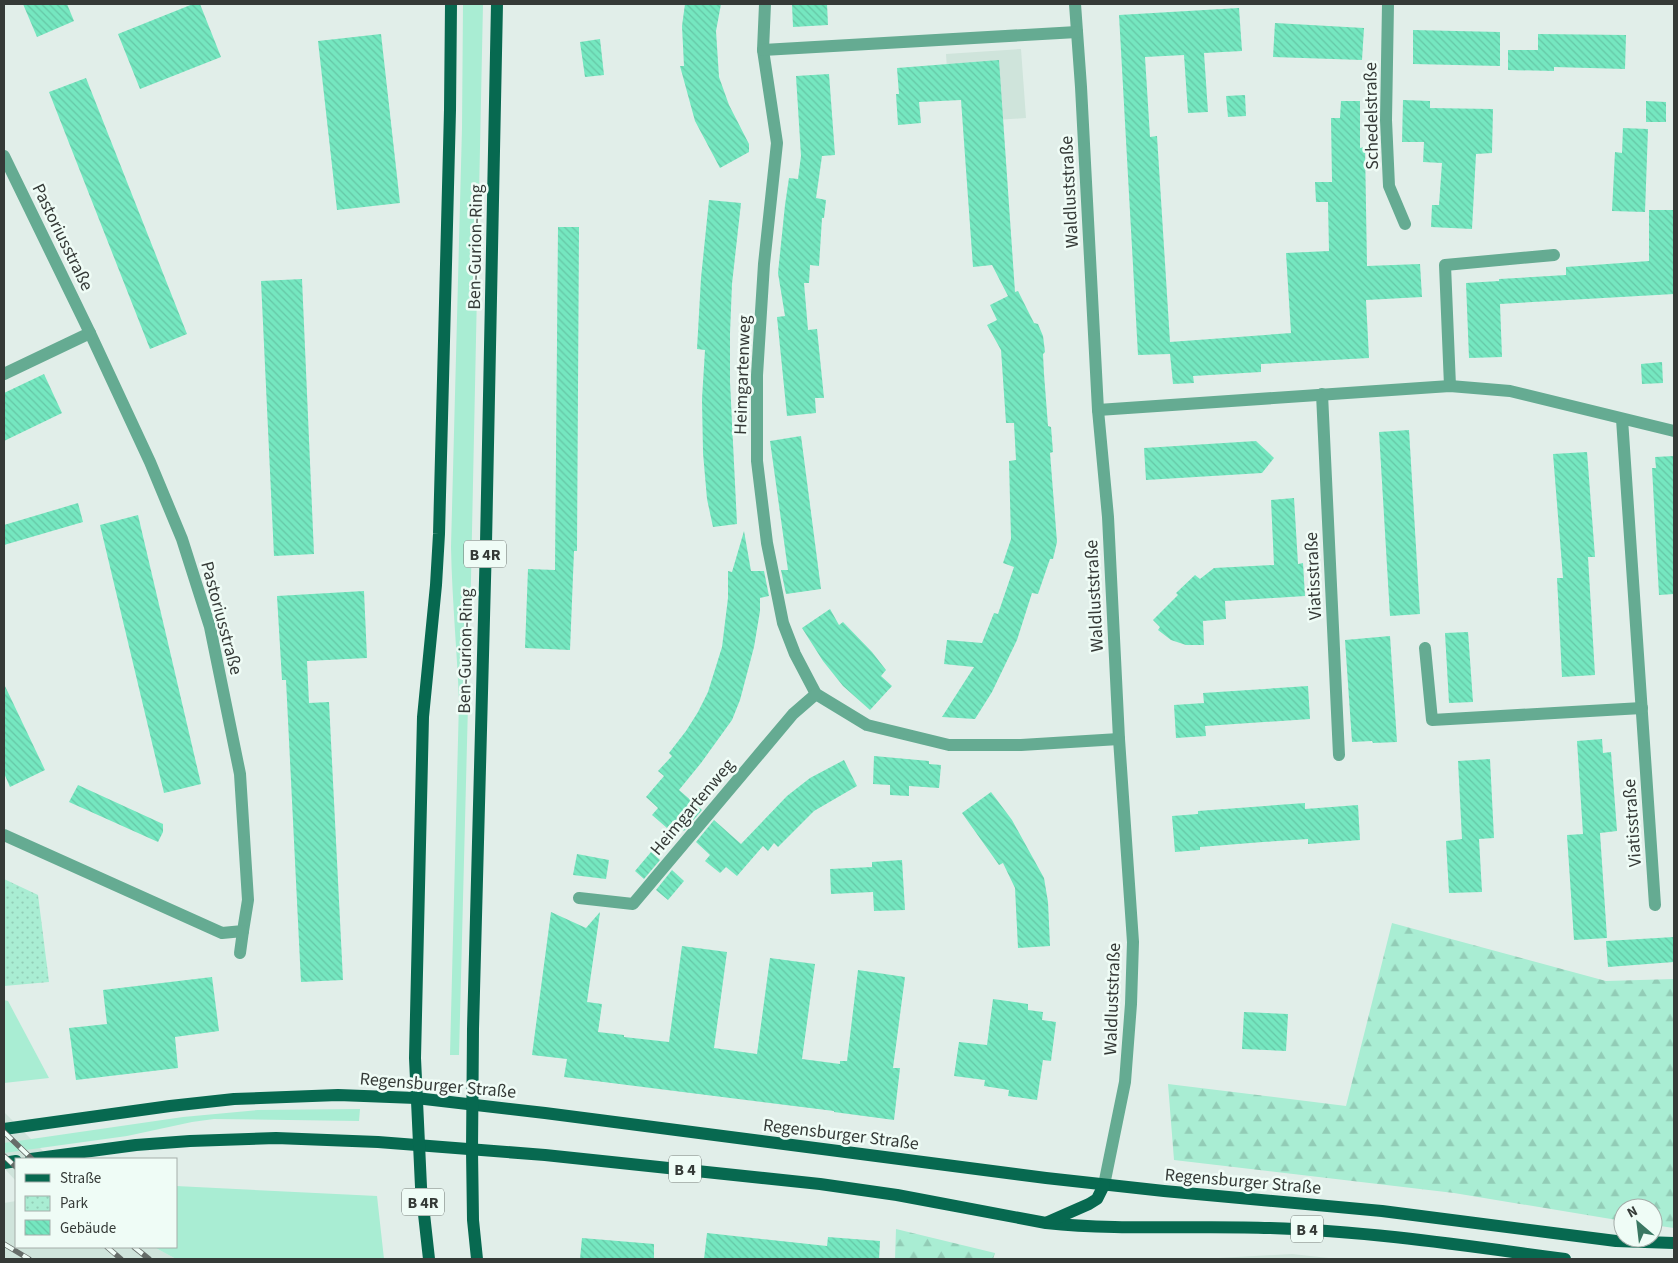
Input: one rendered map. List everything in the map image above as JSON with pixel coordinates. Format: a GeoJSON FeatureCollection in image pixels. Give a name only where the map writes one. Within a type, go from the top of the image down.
{"type":"FeatureCollection","features":[{"type":"Feature","properties":{"kind":"main road","name":"Ben-Gurion-Ring"},"geometry":{"type":"LineString","coordinates":[[418,1146],[415,1041],[422,736],[424,692],[436,585],[439,534],[451,4]]}},
{"type":"Feature","properties":{"kind":"main road","name":"Ben-Gurion-Ring"},"geometry":{"type":"LineString","coordinates":[[472,1150],[472,1028],[497,4]]}},
{"type":"Feature","properties":{"kind":"main road","name":"Regensburger Straße"},"geometry":{"type":"LineString","coordinates":[[4,1129],[161,1107],[234,1099],[338,1096],[416,1098],[1104,1185],[1382,1211],[1616,1241],[1674,1243]]}},
{"type":"Feature","properties":{"kind":"main road"},"geometry":{"type":"LineString","coordinates":[[39,1158],[136,1146],[228,1139],[276,1138],[418,1146]]}},
{"type":"Feature","properties":{"kind":"main road","name":"B 4"},"geometry":{"type":"LineString","coordinates":[[418,1146],[604,1160],[820,1184],[898,1195],[1046,1223],[1112,1228],[1261,1227],[1353,1232],[1565,1259]]}},
{"type":"Feature","properties":{"kind":"main road","name":"B 4R"},"geometry":{"type":"LineString","coordinates":[[418,1146],[429,1259]]}},
{"type":"Feature","properties":{"kind":"main road","name":"B 4R"},"geometry":{"type":"LineString","coordinates":[[472,1150],[473,1220],[477,1259]]}},
{"type":"Feature","properties":{"kind":"main road"},"geometry":{"type":"LineString","coordinates":[[1046,1223],[1089,1204],[1096,1199],[1104,1185]]}},
{"type":"Feature","properties":{"kind":"street","name":"Heimgartenweg"},"geometry":{"type":"LineString","coordinates":[[579,898],[633,904],[794,714],[816,694],[795,654],[783,623],[767,543],[757,461],[757,375],[764,264],[777,143],[762,50],[765,4]]}},
{"type":"Feature","properties":{"kind":"street","name":"Waldluststraße"},"geometry":{"type":"LineString","coordinates":[[1075,4],[1098,410],[1108,518],[1119,739],[1133,942],[1133,972],[1125,1082],[1104,1185]]}},
{"type":"Feature","properties":{"kind":"street","name":"Schedelstraße"},"geometry":{"type":"LineString","coordinates":[[1388,4],[1386,120],[1389,186],[1406,224]]}},
{"type":"Feature","properties":{"kind":"street"},"geometry":{"type":"LineString","coordinates":[[762,50],[1077,32]]}},
{"type":"Feature","properties":{"kind":"street","name":"Pastoriusstraße"},"geometry":{"type":"LineString","coordinates":[[4,156],[150,462],[182,539],[210,628],[240,774],[248,900],[240,953]]}},
{"type":"Feature","properties":{"kind":"street"},"geometry":{"type":"LineString","coordinates":[[1450,386],[1445,265],[1554,256]]}},
{"type":"Feature","properties":{"kind":"street"},"geometry":{"type":"LineString","coordinates":[[4,374],[90,333]]}},
{"type":"Feature","properties":{"kind":"street"},"geometry":{"type":"LineString","coordinates":[[1098,410],[1450,386],[1510,391],[1674,432]]}},
{"type":"Feature","properties":{"kind":"street","name":"Viatisstraße"},"geometry":{"type":"LineString","coordinates":[[1322,394],[1339,755]]}},
{"type":"Feature","properties":{"kind":"street","name":"Viatisstraße"},"geometry":{"type":"LineString","coordinates":[[1622,419],[1655,905]]}},
{"type":"Feature","properties":{"kind":"street"},"geometry":{"type":"LineString","coordinates":[[1425,648],[1432,720],[1642,708]]}},
{"type":"Feature","properties":{"kind":"street"},"geometry":{"type":"LineString","coordinates":[[816,694],[867,725],[949,745],[1021,745],[1119,739]]}},
{"type":"Feature","properties":{"kind":"street"},"geometry":{"type":"LineString","coordinates":[[4,835],[222,933],[243,931]]}},
{"type":"Feature","properties":{"kind":"shaded area"},"geometry":{"type":"Polygon","coordinates":[[[1021,49],[1026,118],[966,122],[964,84],[948,85],[946,54],[1021,49]]]}},
{"type":"Feature","properties":{"kind":"shaded area"},"geometry":{"type":"Polygon","coordinates":[[[4,1112],[50,1158],[15,1158],[15,1180],[4,1168],[4,1112]]]}},
{"type":"Feature","properties":{"kind":"shaded area"},"geometry":{"type":"Polygon","coordinates":[[[15,1201],[15,1248],[156,1248],[176,1259],[4,1259],[4,1203],[15,1201]]]}},
{"type":"Feature","properties":{"kind":"shaded area"},"geometry":{"type":"Polygon","coordinates":[[[1292,1254],[1338,1259],[1200,1259],[1292,1254]]]}},
{"type":"Feature","properties":{"kind":"green space"},"geometry":{"type":"Polygon","coordinates":[[[463,4],[483,4],[459,1055],[450,1055],[459,701],[451,547],[462,128],[463,4]]]}},
{"type":"Feature","properties":{"kind":"green space"},"geometry":{"type":"Polygon","coordinates":[[[4,879],[38,895],[49,982],[4,986],[4,879]]]}},
{"type":"Feature","properties":{"kind":"green space"},"geometry":{"type":"Polygon","coordinates":[[[1392,923],[1606,981],[1674,979],[1674,1228],[1663,1226],[1663,1198],[1613,1198],[1613,1219],[1454,1193],[1174,1160],[1168,1084],[1346,1106],[1392,923]]]}},
{"type":"Feature","properties":{"kind":"green space"},"geometry":{"type":"Polygon","coordinates":[[[4,1000],[8,1001],[49,1078],[4,1083],[4,1000]]]}},
{"type":"Feature","properties":{"kind":"green space"},"geometry":{"type":"Polygon","coordinates":[[[360,1109],[359,1121],[214,1119],[127,1136],[4,1153],[4,1143],[183,1117],[258,1110],[360,1109]]]}},
{"type":"Feature","properties":{"kind":"green space"},"geometry":{"type":"Polygon","coordinates":[[[178,1186],[377,1196],[384,1259],[176,1259],[156,1248],[178,1248],[178,1186]]]}},
{"type":"Feature","properties":{"kind":"green space"},"geometry":{"type":"Polygon","coordinates":[[[896,1229],[995,1253],[993,1259],[895,1259],[896,1229]]]}},
{"type":"Feature","properties":{"kind":"building"},"geometry":{"type":"Polygon","coordinates":[[[23,4],[67,4],[74,21],[37,37],[23,4]]]}},
{"type":"Feature","properties":{"kind":"building"},"geometry":{"type":"Polygon","coordinates":[[[193,4],[200,4],[221,57],[140,89],[118,34],[193,4]]]}},
{"type":"Feature","properties":{"kind":"building"},"geometry":{"type":"Polygon","coordinates":[[[685,4],[721,4],[716,31],[719,77],[729,105],[749,144],[749,152],[720,168],[695,121],[680,66],[684,66],[682,26],[685,4]]]}},
{"type":"Feature","properties":{"kind":"building"},"geometry":{"type":"Polygon","coordinates":[[[792,4],[827,4],[828,25],[793,27],[792,4]]]}},
{"type":"Feature","properties":{"kind":"building"},"geometry":{"type":"Polygon","coordinates":[[[1239,8],[1242,51],[1204,53],[1208,112],[1188,113],[1184,55],[1145,57],[1150,137],[1157,136],[1170,342],[1291,333],[1286,253],[1329,251],[1328,202],[1316,202],[1315,182],[1332,182],[1331,118],[1340,118],[1341,101],[1360,101],[1360,148],[1365,147],[1367,266],[1420,264],[1422,297],[1366,300],[1369,358],[1261,364],[1261,372],[1193,376],[1194,383],[1173,384],[1170,354],[1138,355],[1119,15],[1239,8]]]}},
{"type":"Feature","properties":{"kind":"building"},"geometry":{"type":"Polygon","coordinates":[[[1275,23],[1364,28],[1362,60],[1273,57],[1275,23]]]}},
{"type":"Feature","properties":{"kind":"building"},"geometry":{"type":"Polygon","coordinates":[[[1413,30],[1500,32],[1500,66],[1413,64],[1413,30]]]}},
{"type":"Feature","properties":{"kind":"building"},"geometry":{"type":"Polygon","coordinates":[[[381,34],[400,203],[337,210],[318,41],[381,34]]]}},
{"type":"Feature","properties":{"kind":"building"},"geometry":{"type":"Polygon","coordinates":[[[1538,34],[1626,35],[1625,69],[1554,67],[1554,71],[1508,70],[1508,50],[1538,50],[1538,34]]]}},
{"type":"Feature","properties":{"kind":"building"},"geometry":{"type":"Polygon","coordinates":[[[600,39],[604,75],[585,77],[580,42],[600,39]]]}},
{"type":"Feature","properties":{"kind":"building"},"geometry":{"type":"Polygon","coordinates":[[[999,60],[1015,292],[1018,291],[1034,323],[1038,324],[1043,336],[1048,426],[1051,427],[1053,452],[1050,453],[1057,542],[1053,559],[1050,559],[1038,594],[1032,593],[1017,640],[992,692],[975,719],[942,717],[974,667],[944,664],[947,640],[982,643],[994,613],[998,614],[1014,567],[1003,563],[1011,539],[1009,461],[1016,460],[1014,423],[1006,423],[1001,350],[987,325],[997,320],[990,305],[1008,296],[992,265],[973,267],[961,100],[919,102],[921,123],[898,125],[896,94],[899,94],[897,68],[999,60]]]}},
{"type":"Feature","properties":{"kind":"building"},"geometry":{"type":"Polygon","coordinates":[[[829,74],[835,155],[822,156],[816,198],[826,200],[824,218],[822,218],[819,266],[810,265],[809,283],[804,283],[808,330],[817,329],[824,398],[815,398],[816,413],[787,416],[777,317],[785,316],[778,273],[789,178],[798,179],[801,156],[796,76],[829,74]]]}},
{"type":"Feature","properties":{"kind":"building"},"geometry":{"type":"Polygon","coordinates":[[[86,78],[187,334],[150,349],[49,92],[86,78]]]}},
{"type":"Feature","properties":{"kind":"building"},"geometry":{"type":"Polygon","coordinates":[[[1245,95],[1246,116],[1228,117],[1226,96],[1245,95]]]}},
{"type":"Feature","properties":{"kind":"building"},"geometry":{"type":"Polygon","coordinates":[[[1403,100],[1430,101],[1430,108],[1493,109],[1492,153],[1476,154],[1472,229],[1431,227],[1432,205],[1439,205],[1442,163],[1423,162],[1424,142],[1402,142],[1403,100]]]}},
{"type":"Feature","properties":{"kind":"building"},"geometry":{"type":"Polygon","coordinates":[[[1646,101],[1666,102],[1666,122],[1646,122],[1646,101]]]}},
{"type":"Feature","properties":{"kind":"building"},"geometry":{"type":"Polygon","coordinates":[[[1623,128],[1648,129],[1645,212],[1612,211],[1615,152],[1622,153],[1623,128]]]}},
{"type":"Feature","properties":{"kind":"building"},"geometry":{"type":"Polygon","coordinates":[[[709,200],[741,203],[732,284],[730,333],[730,382],[737,524],[713,527],[707,499],[703,453],[702,399],[705,350],[697,349],[701,278],[709,200]]]}},
{"type":"Feature","properties":{"kind":"building"},"geometry":{"type":"Polygon","coordinates":[[[1649,210],[1674,210],[1674,294],[1500,304],[1502,357],[1469,358],[1466,283],[1566,275],[1566,267],[1649,261],[1649,210]]]}},
{"type":"Feature","properties":{"kind":"building"},"geometry":{"type":"Polygon","coordinates":[[[558,227],[579,227],[577,551],[574,551],[570,650],[525,648],[528,569],[555,570],[558,227]]]}},
{"type":"Feature","properties":{"kind":"building"},"geometry":{"type":"Polygon","coordinates":[[[302,279],[314,554],[274,556],[261,281],[302,279]]]}},
{"type":"Feature","properties":{"kind":"building"},"geometry":{"type":"Polygon","coordinates":[[[1662,362],[1663,383],[1642,384],[1641,364],[1662,362]]]}},
{"type":"Feature","properties":{"kind":"building"},"geometry":{"type":"Polygon","coordinates":[[[44,374],[62,413],[4,441],[4,393],[44,374]]]}},
{"type":"Feature","properties":{"kind":"building"},"geometry":{"type":"Polygon","coordinates":[[[1409,430],[1420,614],[1390,616],[1379,432],[1409,430]]]}},
{"type":"Feature","properties":{"kind":"building"},"geometry":{"type":"Polygon","coordinates":[[[801,436],[821,589],[786,594],[781,570],[788,570],[770,441],[801,436]]]}},
{"type":"Feature","properties":{"kind":"building"},"geometry":{"type":"Polygon","coordinates":[[[1256,441],[1274,458],[1262,473],[1146,480],[1144,448],[1256,441]]]}},
{"type":"Feature","properties":{"kind":"building"},"geometry":{"type":"Polygon","coordinates":[[[1587,452],[1595,557],[1588,557],[1595,675],[1562,677],[1557,578],[1563,578],[1553,454],[1587,452]]]}},
{"type":"Feature","properties":{"kind":"building"},"geometry":{"type":"Polygon","coordinates":[[[1674,456],[1674,594],[1659,595],[1652,468],[1656,468],[1655,457],[1674,456]]]}},
{"type":"Feature","properties":{"kind":"building"},"geometry":{"type":"Polygon","coordinates":[[[1294,498],[1298,564],[1303,563],[1305,596],[1225,601],[1226,619],[1203,621],[1204,645],[1186,645],[1171,640],[1158,630],[1160,627],[1153,620],[1178,595],[1176,593],[1195,575],[1200,579],[1214,568],[1274,565],[1271,500],[1294,498]]]}},
{"type":"Feature","properties":{"kind":"building"},"geometry":{"type":"Polygon","coordinates":[[[78,503],[83,522],[4,545],[4,525],[78,503]]]}},
{"type":"Feature","properties":{"kind":"building"},"geometry":{"type":"Polygon","coordinates":[[[138,515],[201,784],[164,793],[100,525],[138,515]]]}},
{"type":"Feature","properties":{"kind":"building"},"geometry":{"type":"Polygon","coordinates":[[[744,531],[751,571],[764,571],[769,596],[760,598],[760,611],[754,647],[740,700],[732,720],[679,790],[702,810],[684,831],[673,821],[667,828],[652,815],[658,808],[646,797],[664,776],[658,771],[672,756],[669,753],[686,731],[708,692],[722,647],[728,598],[728,571],[732,572],[744,531]]]}},
{"type":"Feature","properties":{"kind":"building"},"geometry":{"type":"Polygon","coordinates":[[[364,591],[367,658],[307,661],[309,703],[329,702],[343,980],[301,982],[286,680],[282,680],[277,596],[364,591]]]}},
{"type":"Feature","properties":{"kind":"building"},"geometry":{"type":"Polygon","coordinates":[[[830,609],[839,625],[843,622],[872,652],[886,670],[881,676],[892,686],[870,710],[843,686],[823,661],[802,628],[830,609]]]}},
{"type":"Feature","properties":{"kind":"building"},"geometry":{"type":"Polygon","coordinates":[[[1468,632],[1473,702],[1449,703],[1445,633],[1468,632]]]}},
{"type":"Feature","properties":{"kind":"building"},"geometry":{"type":"Polygon","coordinates":[[[1390,636],[1397,742],[1352,742],[1345,640],[1390,636]]]}},
{"type":"Feature","properties":{"kind":"building"},"geometry":{"type":"Polygon","coordinates":[[[4,684],[45,770],[10,787],[4,773],[4,684]]]}},
{"type":"Feature","properties":{"kind":"building"},"geometry":{"type":"Polygon","coordinates":[[[1308,686],[1310,719],[1205,726],[1206,736],[1176,738],[1174,705],[1204,703],[1203,693],[1308,686]]]}},
{"type":"Feature","properties":{"kind":"building"},"geometry":{"type":"Polygon","coordinates":[[[1602,739],[1603,753],[1611,752],[1617,831],[1600,833],[1607,938],[1574,940],[1567,835],[1583,834],[1577,741],[1602,739]]]}},
{"type":"Feature","properties":{"kind":"building"},"geometry":{"type":"Polygon","coordinates":[[[874,756],[929,761],[929,764],[941,765],[939,788],[909,786],[909,796],[890,795],[890,785],[873,784],[874,756]]]}},
{"type":"Feature","properties":{"kind":"building"},"geometry":{"type":"Polygon","coordinates":[[[1490,759],[1494,838],[1479,839],[1482,892],[1449,893],[1446,841],[1462,839],[1458,761],[1490,759]]]}},
{"type":"Feature","properties":{"kind":"building"},"geometry":{"type":"Polygon","coordinates":[[[844,760],[857,786],[814,811],[778,847],[774,843],[768,851],[763,846],[737,876],[726,867],[720,873],[705,861],[710,855],[696,842],[714,820],[741,844],[787,796],[810,778],[844,760]]]}},
{"type":"Feature","properties":{"kind":"building"},"geometry":{"type":"Polygon","coordinates":[[[78,785],[163,824],[163,832],[158,842],[69,802],[78,785]]]}},
{"type":"Feature","properties":{"kind":"building"},"geometry":{"type":"Polygon","coordinates":[[[991,792],[1012,820],[1044,878],[1048,902],[1050,946],[1018,948],[1015,888],[1003,863],[999,865],[962,813],[991,792]]]}},
{"type":"Feature","properties":{"kind":"building"},"geometry":{"type":"Polygon","coordinates":[[[1305,803],[1305,809],[1358,805],[1360,840],[1308,844],[1308,839],[1200,847],[1200,850],[1175,852],[1172,816],[1198,814],[1198,811],[1305,803]]]}},
{"type":"Feature","properties":{"kind":"building"},"geometry":{"type":"Polygon","coordinates":[[[651,852],[660,860],[644,879],[635,871],[651,852]]]}},
{"type":"Feature","properties":{"kind":"building"},"geometry":{"type":"Polygon","coordinates":[[[577,854],[609,860],[606,879],[573,875],[577,854]]]}},
{"type":"Feature","properties":{"kind":"building"},"geometry":{"type":"Polygon","coordinates":[[[902,860],[905,910],[874,911],[873,892],[831,894],[830,869],[872,867],[872,862],[902,860]]]}},
{"type":"Feature","properties":{"kind":"building"},"geometry":{"type":"Polygon","coordinates":[[[672,870],[684,881],[668,900],[656,890],[672,870]]]}},
{"type":"Feature","properties":{"kind":"building"},"geometry":{"type":"Polygon","coordinates":[[[551,912],[586,928],[600,912],[587,1002],[602,1004],[598,1032],[624,1035],[624,1037],[669,1042],[682,946],[727,952],[714,1048],[757,1054],[770,958],[815,964],[802,1059],[840,1064],[840,1061],[847,1061],[858,970],[905,977],[893,1068],[900,1068],[894,1120],[564,1077],[567,1059],[532,1055],[551,912]]]}},
{"type":"Feature","properties":{"kind":"building"},"geometry":{"type":"Polygon","coordinates":[[[1674,937],[1674,962],[1608,967],[1606,941],[1674,937]]]}},
{"type":"Feature","properties":{"kind":"building"},"geometry":{"type":"Polygon","coordinates":[[[212,977],[219,1031],[175,1037],[178,1068],[76,1080],[69,1028],[107,1024],[103,990],[212,977]]]}},
{"type":"Feature","properties":{"kind":"building"},"geometry":{"type":"Polygon","coordinates":[[[993,999],[1028,1004],[1028,1010],[1043,1012],[1042,1020],[1056,1022],[1051,1061],[1043,1060],[1037,1100],[1008,1096],[1009,1090],[984,1086],[985,1080],[954,1076],[959,1042],[987,1045],[993,999]]]}},
{"type":"Feature","properties":{"kind":"building"},"geometry":{"type":"Polygon","coordinates":[[[1244,1012],[1288,1014],[1286,1051],[1242,1049],[1244,1012]]]}},
{"type":"Feature","properties":{"kind":"building"},"geometry":{"type":"Polygon","coordinates":[[[707,1233],[827,1246],[828,1237],[880,1241],[879,1259],[704,1259],[707,1233]]]}},
{"type":"Feature","properties":{"kind":"building"},"geometry":{"type":"Polygon","coordinates":[[[582,1238],[654,1244],[654,1259],[580,1259],[582,1238]]]}},
{"type":"Feature","properties":{"kind":"railway"},"geometry":{"type":"LineString","coordinates":[[4,1132],[31,1158]]}},
{"type":"Feature","properties":{"kind":"railway"},"geometry":{"type":"LineString","coordinates":[[4,1156],[15,1166]]}},
{"type":"Feature","properties":{"kind":"railway"},"geometry":{"type":"LineString","coordinates":[[4,1244],[29,1259]]}},
{"type":"Feature","properties":{"kind":"railway"},"geometry":{"type":"LineString","coordinates":[[108,1248],[121,1259]]}},
{"type":"Feature","properties":{"kind":"railway"},"geometry":{"type":"LineString","coordinates":[[135,1248],[149,1259]]}}]}
